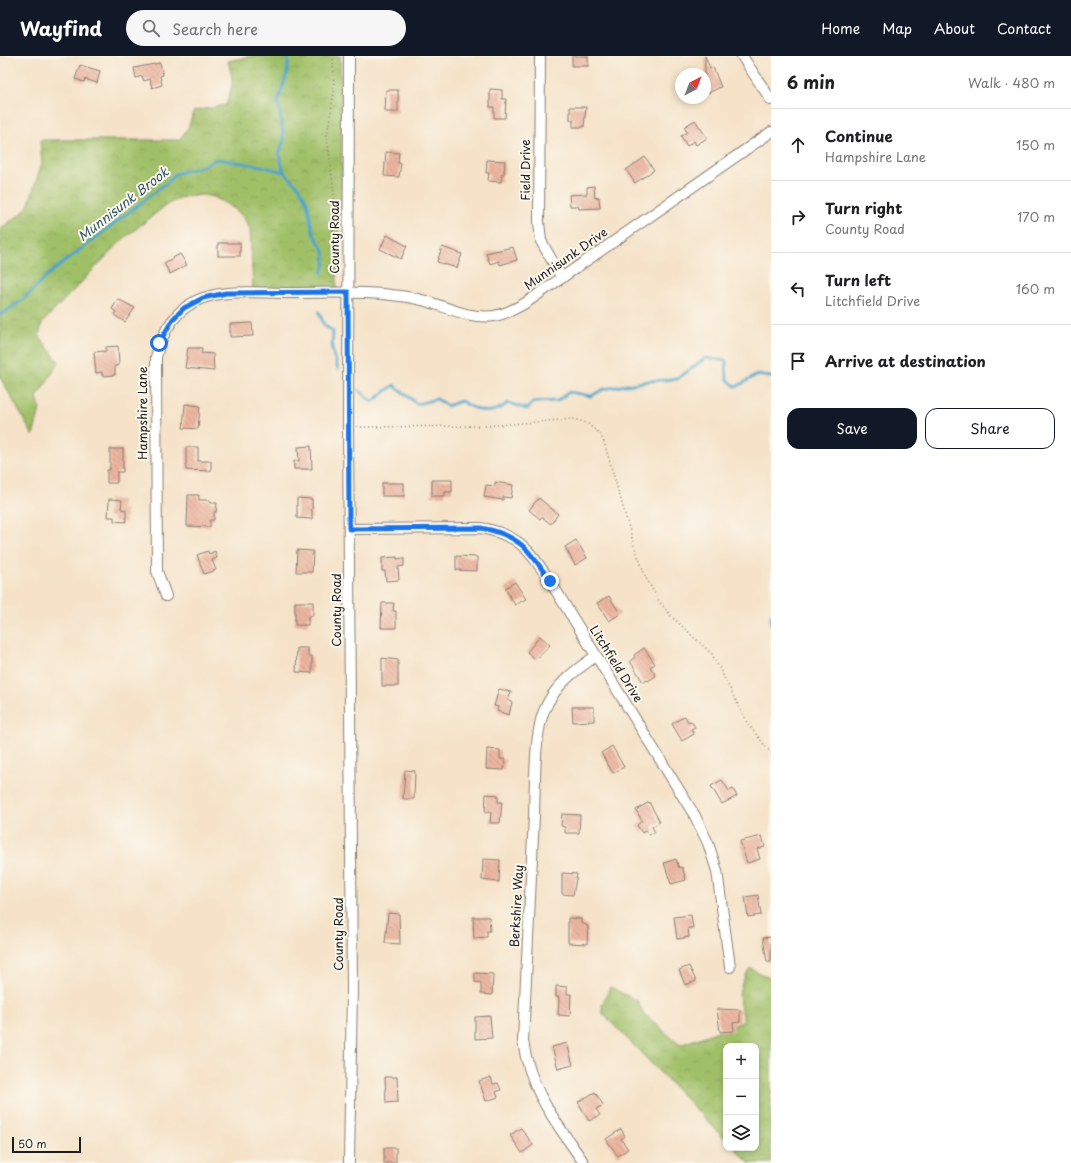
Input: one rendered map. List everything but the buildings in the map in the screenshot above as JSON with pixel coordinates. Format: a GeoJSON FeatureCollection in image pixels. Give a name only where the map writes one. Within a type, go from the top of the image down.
{"type":"FeatureCollection","features":[{"type":"Feature","properties":{"kind":"street","name":"County Road"},"geometry":{"type":"LineString","coordinates":[[349,56],[348,427],[352,990],[349,1163]]}},
{"type":"Feature","properties":{"kind":"street","name":"Field Drive"},"geometry":{"type":"LineString","coordinates":[[540,56],[539,222],[541,240],[549,257],[562,278]]}},
{"type":"Feature","properties":{"kind":"street"},"geometry":{"type":"LineString","coordinates":[[742,56],[771,100]]}},
{"type":"Feature","properties":{"kind":"street","name":"Munnisunk Drive"},"geometry":{"type":"LineString","coordinates":[[348,292],[390,294],[426,301],[456,312],[476,316],[494,316],[510,311],[527,302],[562,278],[771,132]]}},
{"type":"Feature","properties":{"kind":"street","name":"Hampshire Lane"},"geometry":{"type":"LineString","coordinates":[[166,596],[157,571],[156,513],[156,357],[164,332],[173,319],[184,308],[203,298],[226,293],[348,292]]}},
{"type":"Feature","properties":{"kind":"street","name":"Litchfield Drive"},"geometry":{"type":"LineString","coordinates":[[349,529],[481,528],[497,531],[516,540],[527,548],[538,563],[695,816],[708,843],[717,871],[730,967]]}},
{"type":"Feature","properties":{"kind":"street","name":"Berkshire Way"},"geometry":{"type":"LineString","coordinates":[[584,1163],[536,1089],[526,1059],[523,1041],[535,783],[540,727],[544,710],[553,694],[577,668],[596,656]]}},
{"type":"Feature","properties":{"kind":"path"},"geometry":{"type":"LineString","coordinates":[[331,293],[334,193],[327,135],[334,93],[334,56]]}},
{"type":"Feature","properties":{"kind":"path"},"geometry":{"type":"LineString","coordinates":[[348,427],[485,426],[573,419],[587,423],[594,428],[604,442],[634,545],[646,578],[659,601],[671,616],[712,654],[748,724],[771,752]]}},
{"type":"Feature","properties":{"kind":"green space"},"geometry":{"type":"Polygon","coordinates":[[[251,56],[340,56],[342,189],[336,296],[253,289],[250,229],[244,218],[235,209],[214,197],[203,195],[179,198],[165,206],[122,240],[42,323],[39,336],[59,362],[37,397],[40,409],[33,436],[0,377],[0,229],[22,213],[28,206],[42,163],[40,140],[179,140],[188,128],[194,111],[226,105],[232,83],[228,61],[251,56]]]}},
{"type":"Feature","properties":{"kind":"green space"},"geometry":{"type":"Polygon","coordinates":[[[750,968],[771,979],[771,1163],[749,1163],[737,1151],[759,1151],[759,1043],[723,1043],[723,1137],[603,1014],[602,1005],[610,987],[638,1001],[642,1012],[680,1045],[743,1022],[739,994],[743,981],[750,968]]]}},
{"type":"Feature","properties":{"kind":"waterway"},"geometry":{"type":"LineString","coordinates":[[284,172],[279,154],[284,140],[278,101],[287,73],[289,56]]}},
{"type":"Feature","properties":{"kind":"waterway","name":"Munnisunk Brook"},"geometry":{"type":"LineString","coordinates":[[0,315],[24,299],[49,274],[169,181],[175,174],[203,166],[217,159],[261,166],[284,172],[299,187],[307,202],[313,233],[324,250],[325,263],[322,273]]}},
{"type":"Feature","properties":{"kind":"waterway","name":"Munnisunk Brook"},"geometry":{"type":"LineString","coordinates":[[319,312],[324,325],[333,332],[332,349],[338,369]]}},
{"type":"Feature","properties":{"kind":"waterway","name":"Munnisunk Brook"},"geometry":{"type":"LineString","coordinates":[[359,390],[372,402],[394,385],[417,404],[437,399],[447,406],[461,401],[479,410],[490,411],[496,410],[508,403],[527,409],[534,402],[557,401],[569,392],[591,396],[604,389],[649,381],[677,379],[706,358],[726,361],[727,379],[736,387],[757,375],[771,377]]}},
{"type":"Feature","properties":{"kind":"waterway"},"geometry":{"type":"LineString","coordinates":[[771,615],[771,624]]}},
{"type":"Feature","properties":{"kind":"route"},"geometry":{"type":"LineString","coordinates":[[159,343],[164,332],[173,319],[184,308],[203,298],[226,293],[348,292],[349,529],[481,528],[497,531],[516,540],[527,548],[550,581]]}}]}
